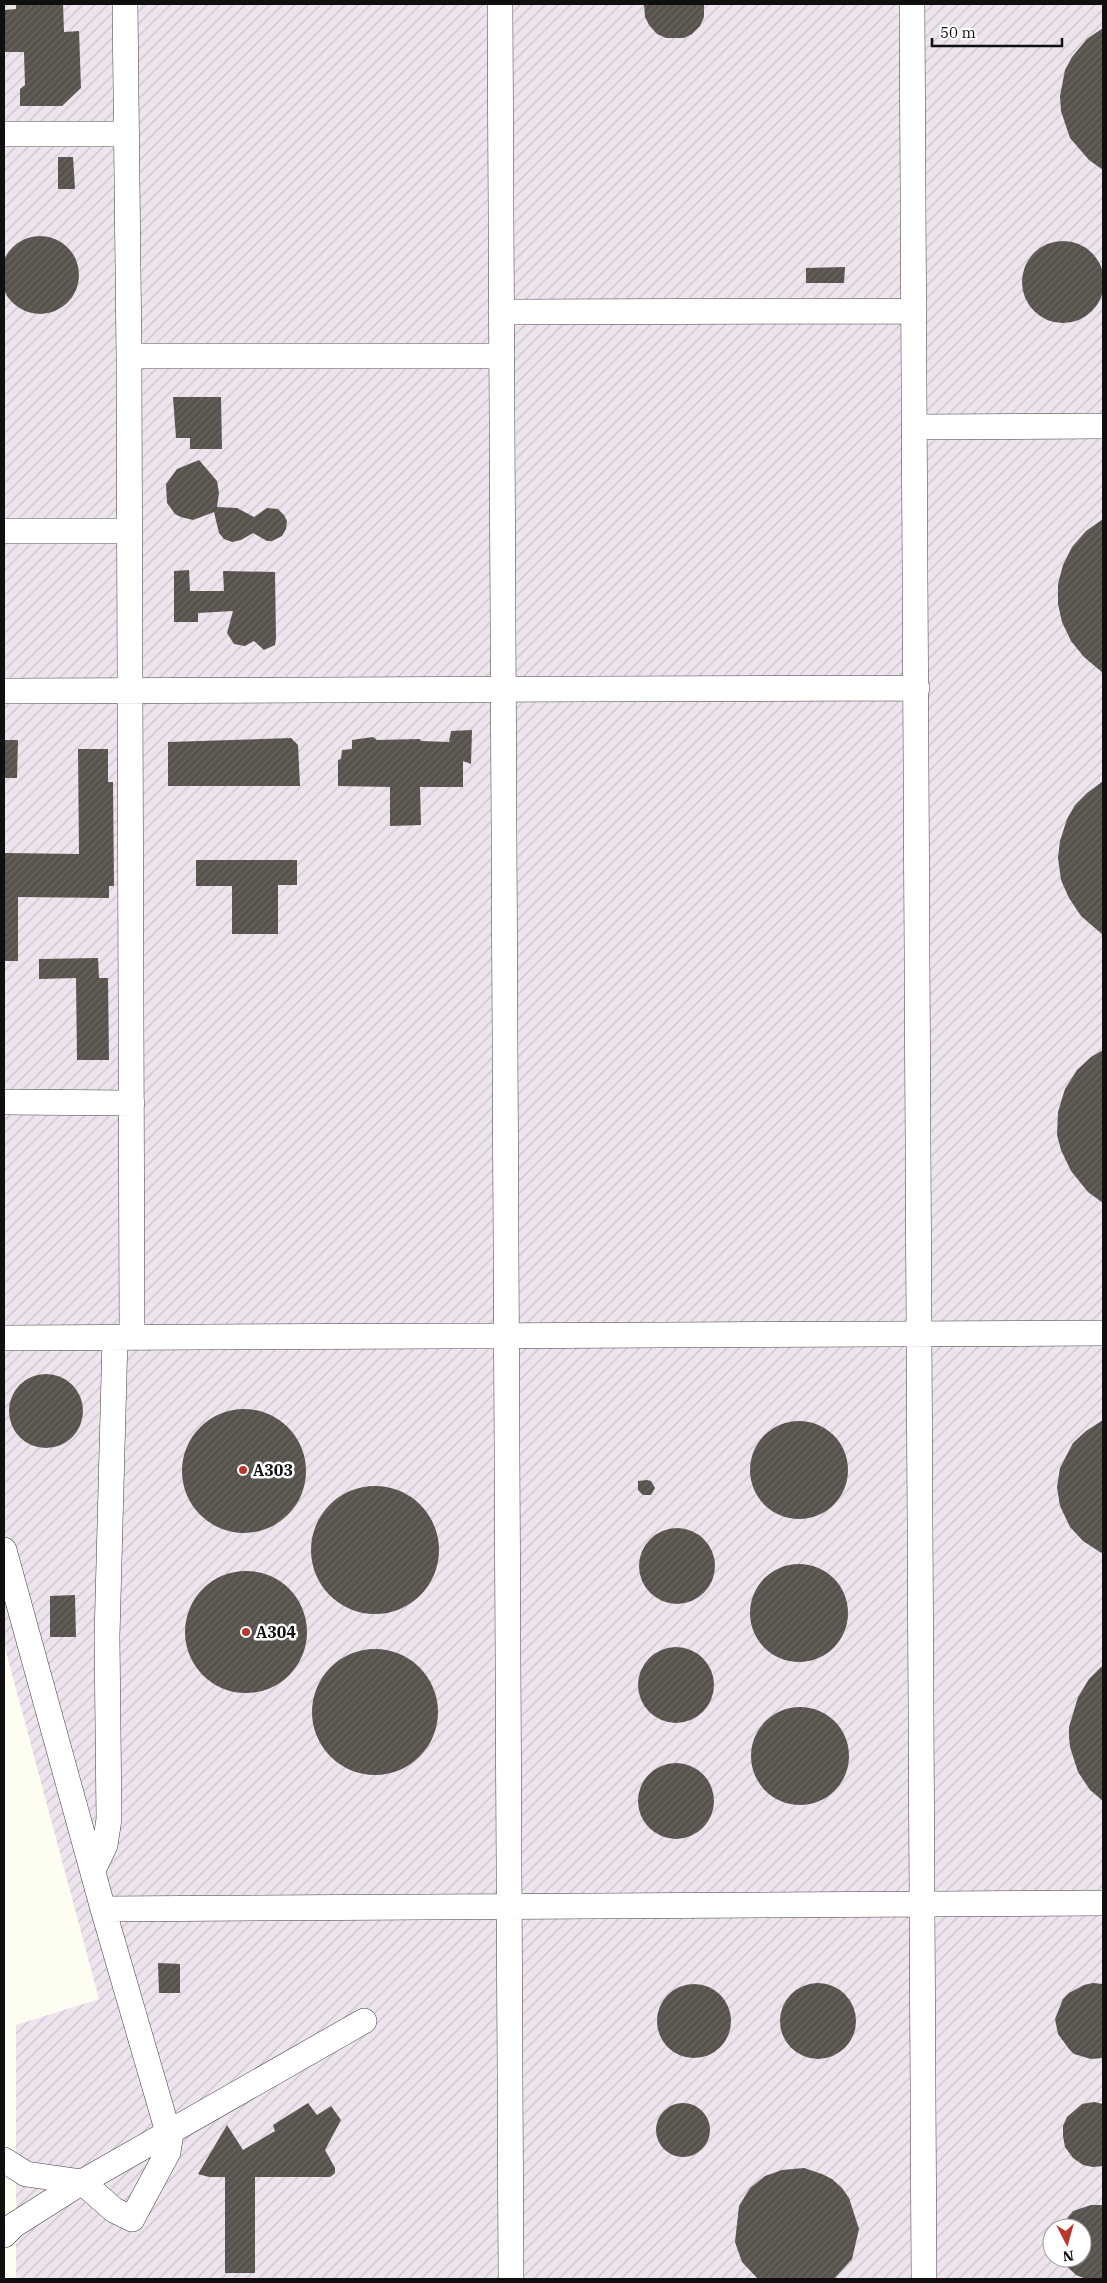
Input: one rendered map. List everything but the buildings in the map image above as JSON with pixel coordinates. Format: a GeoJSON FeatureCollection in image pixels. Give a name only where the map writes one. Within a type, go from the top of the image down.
{"type":"FeatureCollection","features":[{"type":"Feature","properties":{"kind":"lane"},"geometry":{"type":"LineString","coordinates":[[93,1870],[104,1845],[108,1819],[107,1637],[124,1338],[132,1103],[125,4]]}},
{"type":"Feature","properties":{"kind":"lane"},"geometry":{"type":"LineString","coordinates":[[500,4],[511,2279]]}},
{"type":"Feature","properties":{"kind":"lane"},"geometry":{"type":"LineString","coordinates":[[912,4],[916,427],[924,2279]]}},
{"type":"Feature","properties":{"kind":"lane"},"geometry":{"type":"LineString","coordinates":[[4,134],[126,134]]}},
{"type":"Feature","properties":{"kind":"lane"},"geometry":{"type":"LineString","coordinates":[[501,312],[914,311]]}},
{"type":"Feature","properties":{"kind":"lane"},"geometry":{"type":"LineString","coordinates":[[128,356],[502,356]]}},
{"type":"Feature","properties":{"kind":"lane"},"geometry":{"type":"LineString","coordinates":[[916,427],[1103,426]]}},
{"type":"Feature","properties":{"kind":"lane"},"geometry":{"type":"LineString","coordinates":[[4,531],[129,531]]}},
{"type":"Feature","properties":{"kind":"lane"},"geometry":{"type":"LineString","coordinates":[[4,692],[916,688]]}},
{"type":"Feature","properties":{"kind":"lane"},"geometry":{"type":"LineString","coordinates":[[4,1102],[132,1103]]}},
{"type":"Feature","properties":{"kind":"lane"},"geometry":{"type":"LineString","coordinates":[[4,1338],[1103,1333]]}},
{"type":"Feature","properties":{"kind":"lane"},"geometry":{"type":"LineString","coordinates":[[4,1550],[103,1909],[169,2132],[168,2152],[132,2218],[114,2210],[82,2182],[36,2176],[18,2170],[4,2160]]}},
{"type":"Feature","properties":{"kind":"lane"},"geometry":{"type":"LineString","coordinates":[[103,1909],[1103,1903]]}},
{"type":"Feature","properties":{"kind":"lane"},"geometry":{"type":"LineString","coordinates":[[4,2235],[14,2225],[82,2182],[364,2021]]}},
{"type":"Feature","properties":{"kind":"lane"},"geometry":{"type":"LineString","coordinates":[[4,2181],[36,2176]]}},
{"type":"Feature","properties":{"kind":"lane"},"geometry":{"type":"LineString","coordinates":[[4,2207],[17,2210],[37,2210]]}},
{"type":"Feature","properties":{"kind":"shaded area"},"geometry":{"type":"Polygon","coordinates":[[[4,4],[1103,4],[1103,2279],[16,2279],[16,2025],[99,1999],[4,1644],[4,4]]]}},
{"type":"Feature","properties":{"kind":"place","name":"A303"},"geometry":{"type":"Point","coordinates":[243,1470]}},
{"type":"Feature","properties":{"kind":"place","name":"A304"},"geometry":{"type":"Point","coordinates":[246,1632]}}]}
